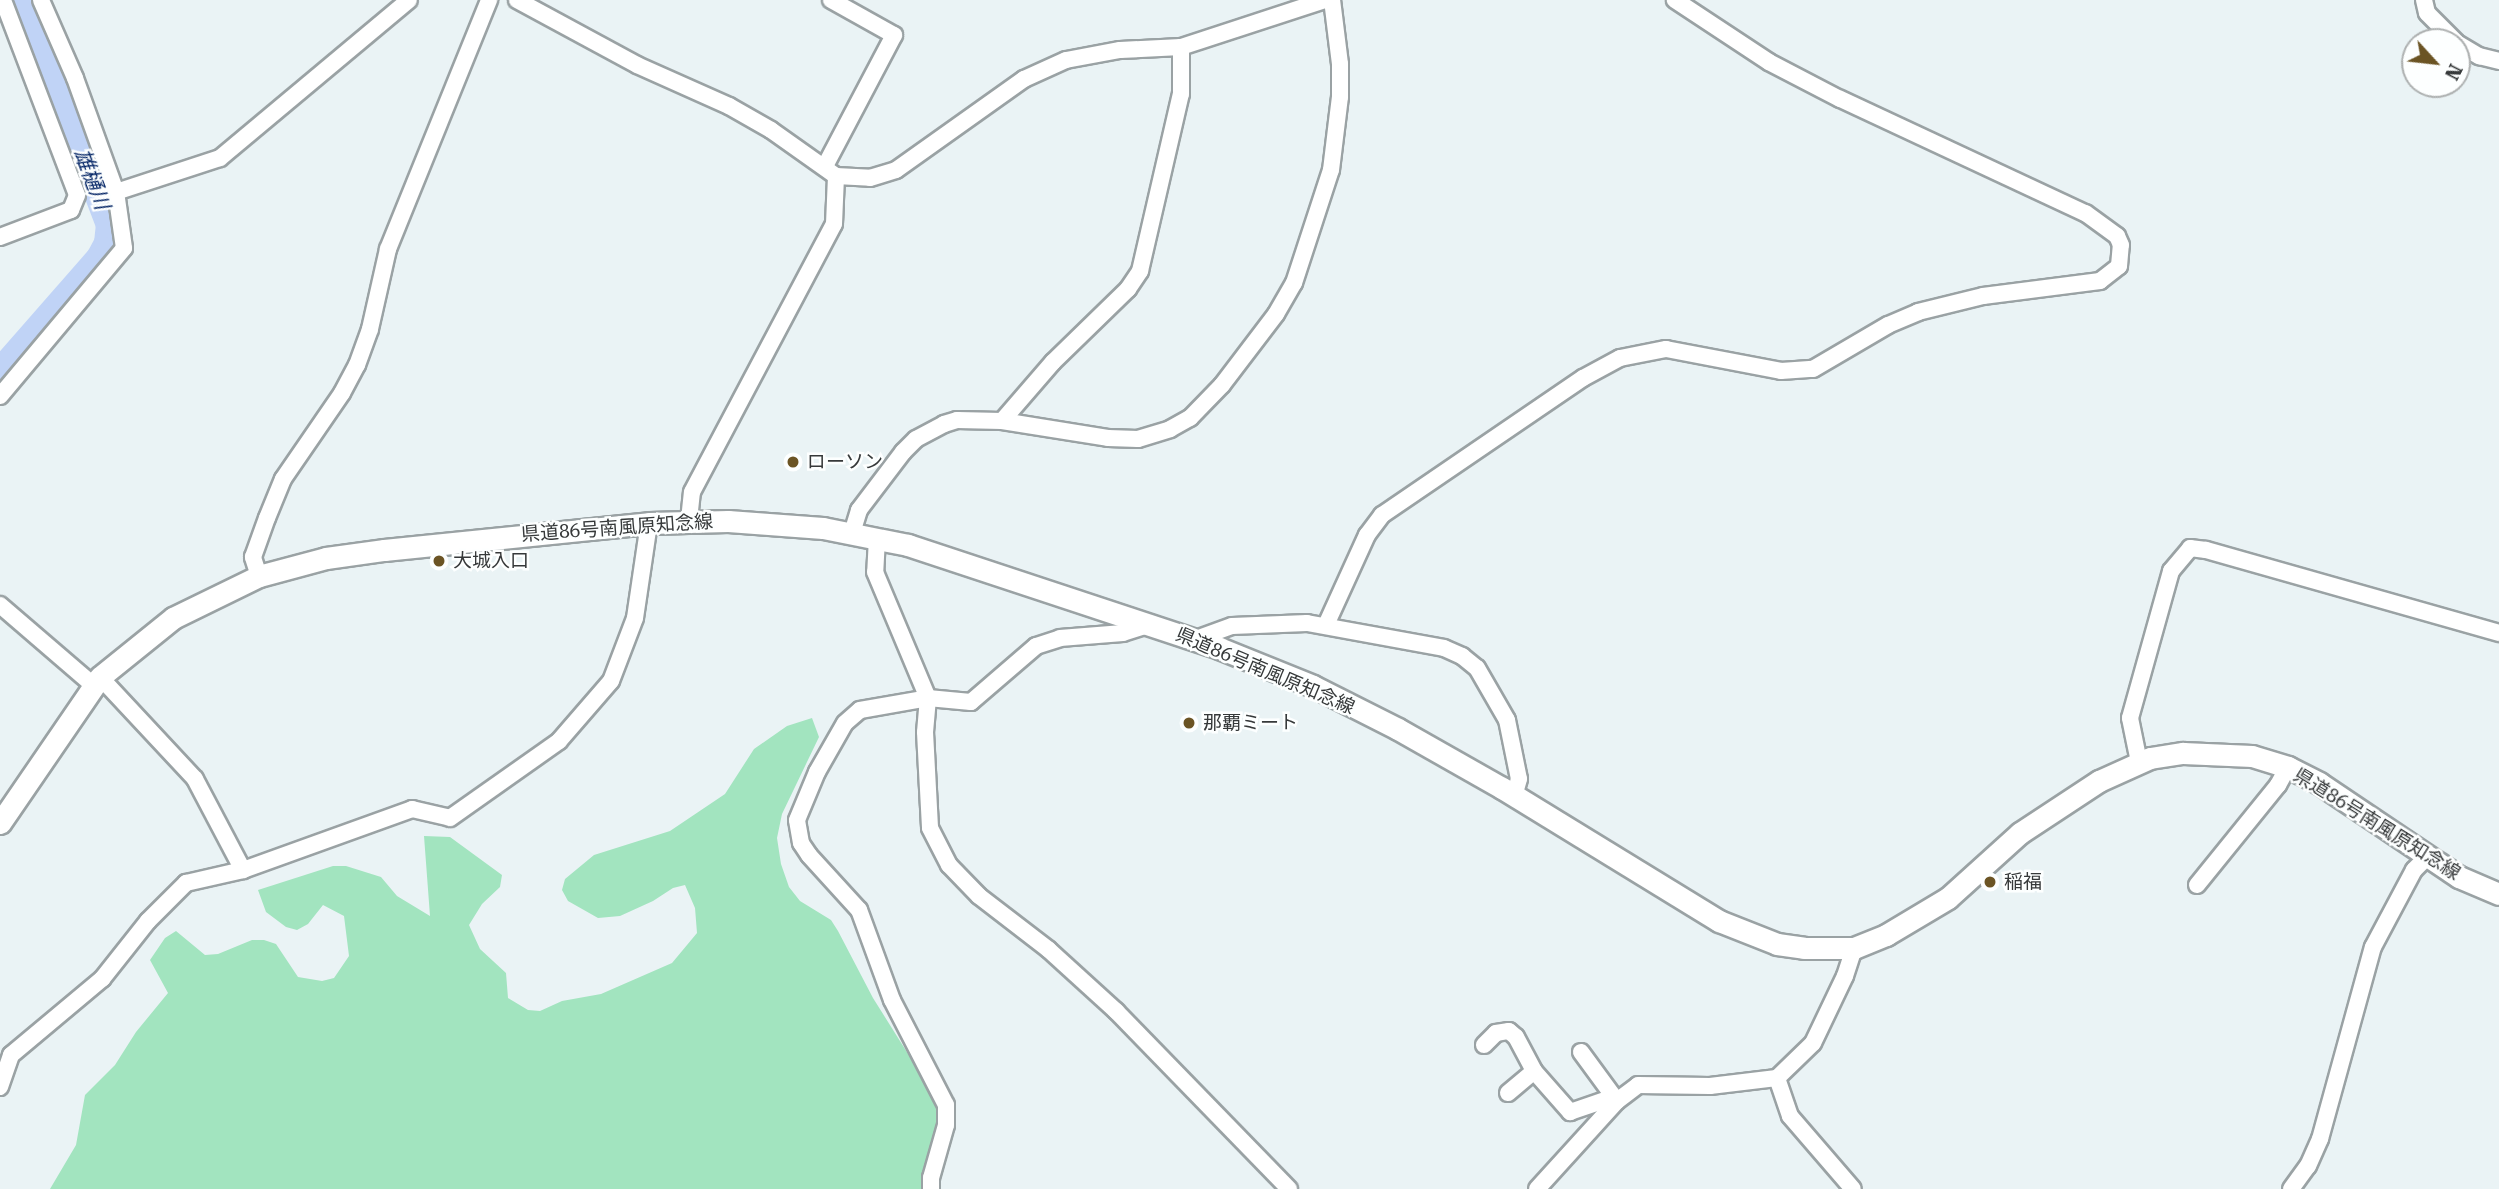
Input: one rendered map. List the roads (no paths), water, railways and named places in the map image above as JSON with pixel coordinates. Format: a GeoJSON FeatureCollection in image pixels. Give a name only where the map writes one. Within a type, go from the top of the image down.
{"type":"FeatureCollection","features":[{"type":"Feature","properties":{"kind":"main road","name":"県道86号南風原知念線"},"geometry":{"type":"LineString","coordinates":[[0,823],[97,681],[173,618],[259,576],[326,558],[384,550],[689,520],[778,523],[877,538],[966,563],[1196,639],[1313,686],[1398,729],[1514,796],[1718,922],[1777,944],[1804,948],[1854,948],[1906,925],[1938,905],[2031,825],[2099,781],[2139,762],[2165,755],[2204,752],[2252,756],[2288,767],[2319,783],[2459,877],[2499,894]]}},
{"type":"Feature","properties":{"kind":"street"},"geometry":{"type":"LineString","coordinates":[[0,237],[71,210],[77,195],[3,0]]}},
{"type":"Feature","properties":{"kind":"street"},"geometry":{"type":"LineString","coordinates":[[0,396],[124,248],[116,192],[75,78],[41,0]]}},
{"type":"Feature","properties":{"kind":"street"},"geometry":{"type":"LineString","coordinates":[[116,192],[220,158],[409,0]]}},
{"type":"Feature","properties":{"kind":"street"},"geometry":{"type":"LineString","coordinates":[[259,576],[253,558],[263,528],[283,479],[342,393],[357,365],[370,329],[388,249],[489,0]]}},
{"type":"Feature","properties":{"kind":"street"},"geometry":{"type":"LineString","coordinates":[[517,0],[625,59],[729,106],[830,171],[870,178],[896,170],[1024,79],[1066,60],[1120,50],[1181,47],[1325,0]]}},
{"type":"Feature","properties":{"kind":"street"},"geometry":{"type":"LineString","coordinates":[[689,520],[692,492],[834,224],[830,171],[894,35],[831,0]]}},
{"type":"Feature","properties":{"kind":"street"},"geometry":{"type":"LineString","coordinates":[[852,533],[855,518],[865,499],[916,439],[957,420],[1002,421],[1108,438],[1138,439],[1154,435],[1190,418],[1255,344],[1294,283],[1331,170],[1340,97],[1332,0]]}},
{"type":"Feature","properties":{"kind":"street"},"geometry":{"type":"LineString","coordinates":[[1326,625],[1367,535],[1382,515],[1583,378],[1620,358],[1666,349],[1781,371],[1813,369],[1888,325],[1918,312],[1983,296],[2100,281],[2119,266],[2121,245],[2117,236],[2085,213],[1793,75],[1675,0]]}},
{"type":"Feature","properties":{"kind":"street"},"geometry":{"type":"LineString","coordinates":[[2424,0],[2427,13],[2442,28]]}},
{"type":"Feature","properties":{"kind":"street"},"geometry":{"type":"LineString","coordinates":[[1002,421],[1053,362],[1128,289],[1140,271],[1181,94],[1181,47]]}},
{"type":"Feature","properties":{"kind":"street"},"geometry":{"type":"LineString","coordinates":[[2471,51],[2499,61]]}},
{"type":"Feature","properties":{"kind":"street"},"geometry":{"type":"LineString","coordinates":[[0,1087],[11,1055],[102,979],[148,921],[186,883],[243,870],[412,809],[450,818],[559,741],[611,681],[635,618],[649,523]]}},
{"type":"Feature","properties":{"kind":"street"},"geometry":{"type":"LineString","coordinates":[[877,538],[875,572],[928,698],[925,732],[930,828],[948,865],[979,896],[1049,950],[1116,1011],[1289,1189]]}},
{"type":"Feature","properties":{"kind":"street"},"geometry":{"type":"LineString","coordinates":[[2139,762],[2130,718],[2171,571],[2190,548],[2206,550],[2499,633]]}},
{"type":"Feature","properties":{"kind":"street"},"geometry":{"type":"LineString","coordinates":[[0,605],[97,681],[195,779],[243,870]]}},
{"type":"Feature","properties":{"kind":"street"},"geometry":{"type":"LineString","coordinates":[[931,1189],[931,1178],[946,1125],[946,1105],[892,1000],[859,910],[808,855],[801,844],[797,820],[817,772],[845,723],[860,710],[928,698],[971,702],[1035,646],[1060,638],[1122,633],[1150,624]]}},
{"type":"Feature","properties":{"kind":"street"},"geometry":{"type":"LineString","coordinates":[[1196,639],[1232,626],[1326,625],[1444,648],[1477,668],[1507,720],[1519,779],[1514,796]]}},
{"type":"Feature","properties":{"kind":"street"},"geometry":{"type":"LineString","coordinates":[[2197,885],[2278,785],[2288,767]]}},
{"type":"Feature","properties":{"kind":"street"},"geometry":{"type":"LineString","coordinates":[[2291,1189],[2304,1174],[2320,1139],[2372,947],[2414,870],[2427,857]]}},
{"type":"Feature","properties":{"kind":"street"},"geometry":{"type":"LineString","coordinates":[[1484,1045],[1496,1033],[1509,1031],[1516,1037],[1534,1071],[1570,1112],[1616,1099],[1639,1085],[1710,1086],[1777,1078],[1813,1044],[1845,976],[1854,948]]}},
{"type":"Feature","properties":{"kind":"street"},"geometry":{"type":"LineString","coordinates":[[1581,1052],[1616,1099]]}},
{"type":"Feature","properties":{"kind":"street"},"geometry":{"type":"LineString","coordinates":[[1507,1093],[1534,1071]]}},
{"type":"Feature","properties":{"kind":"street"},"geometry":{"type":"LineString","coordinates":[[1777,1078],[1790,1116],[1853,1189]]}},
{"type":"Feature","properties":{"kind":"street"},"geometry":{"type":"LineString","coordinates":[[1536,1189],[1616,1099]]}},
{"type":"Feature","properties":{"kind":"waterway","name":"雄樋川"},"geometry":{"type":"LineString","coordinates":[[0,371],[99,258],[107,243],[109,225],[23,0]]}},
{"type":"Feature","properties":{"kind":"place","name":"ローソン"},"geometry":{"type":"Point","coordinates":[793,462]}},
{"type":"Feature","properties":{"kind":"place","name":"大城入口"},"geometry":{"type":"Point","coordinates":[439,561]}},
{"type":"Feature","properties":{"kind":"place","name":"那覇ミート"},"geometry":{"type":"Point","coordinates":[1189,723]}},
{"type":"Feature","properties":{"kind":"place","name":"稲福"},"geometry":{"type":"Point","coordinates":[1990,882]}}]}
